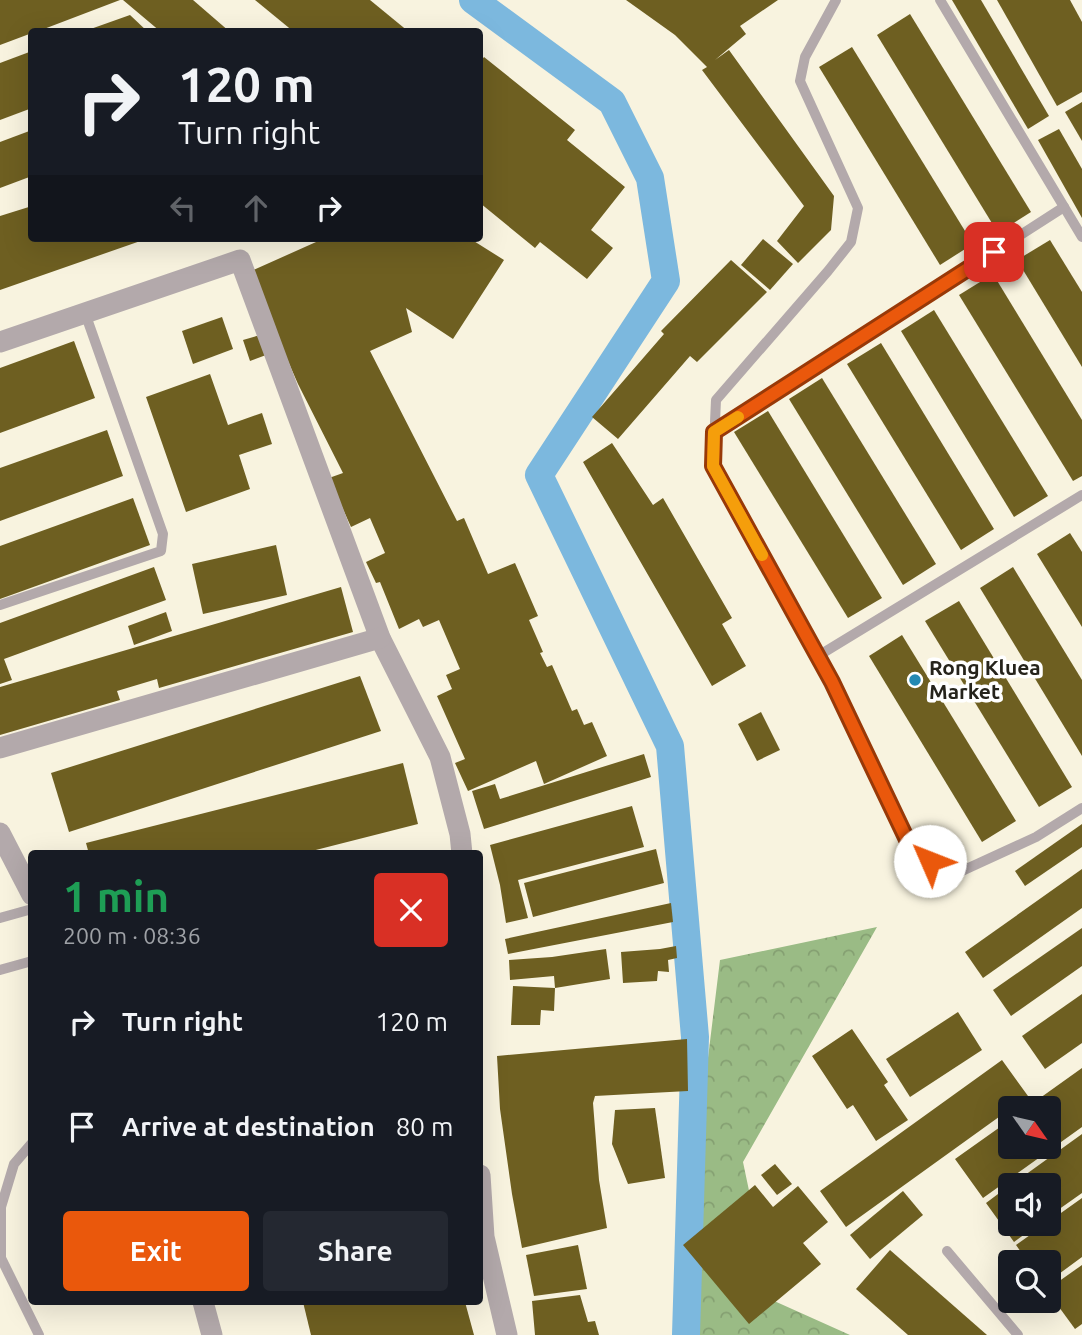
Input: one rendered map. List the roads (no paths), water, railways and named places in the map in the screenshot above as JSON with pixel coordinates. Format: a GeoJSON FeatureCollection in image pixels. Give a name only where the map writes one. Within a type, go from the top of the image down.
{"type":"FeatureCollection","features":[{"type":"Feature","properties":{"kind":"street"},"geometry":{"type":"LineString","coordinates":[[0,342],[240,260],[380,638],[440,757],[462,850]]}},
{"type":"Feature","properties":{"kind":"street"},"geometry":{"type":"LineString","coordinates":[[0,748],[380,638]]}},
{"type":"Feature","properties":{"kind":"street"},"geometry":{"type":"LineString","coordinates":[[0,833],[28,887]]}},
{"type":"Feature","properties":{"kind":"street"},"geometry":{"type":"LineString","coordinates":[[483,1222],[484,1237],[507,1335]]}},
{"type":"Feature","properties":{"kind":"street"},"geometry":{"type":"LineString","coordinates":[[204,1305],[212,1335]]}},
{"type":"Feature","properties":{"kind":"lane"},"geometry":{"type":"LineString","coordinates":[[835,0],[805,57],[800,81],[858,208],[851,242],[716,400],[713,466],[832,682],[910,846],[951,876],[1036,837],[1082,808]]}},
{"type":"Feature","properties":{"kind":"lane"},"geometry":{"type":"LineString","coordinates":[[940,0],[1082,237]]}},
{"type":"Feature","properties":{"kind":"lane"},"geometry":{"type":"LineString","coordinates":[[714,432],[1064,207]]}},
{"type":"Feature","properties":{"kind":"lane"},"geometry":{"type":"LineString","coordinates":[[0,605],[161,551],[163,534],[85,313]]}},
{"type":"Feature","properties":{"kind":"lane"},"geometry":{"type":"LineString","coordinates":[[818,656],[1082,495]]}},
{"type":"Feature","properties":{"kind":"lane"},"geometry":{"type":"LineString","coordinates":[[0,918],[28,910]]}},
{"type":"Feature","properties":{"kind":"lane"},"geometry":{"type":"LineString","coordinates":[[0,970],[28,962]]}},
{"type":"Feature","properties":{"kind":"lane"},"geometry":{"type":"LineString","coordinates":[[28,1148],[14,1164],[1,1206],[1,1258],[39,1335]]}},
{"type":"Feature","properties":{"kind":"lane"},"geometry":{"type":"LineString","coordinates":[[947,1251],[1018,1335]]}},
{"type":"Feature","properties":{"kind":"waterway"},"geometry":{"type":"LineString","coordinates":[[473,0],[612,102],[650,178],[666,281],[539,475],[670,746],[695,1037],[686,1335]]}},
{"type":"Feature","properties":{"kind":"place","name":"Rong Kluea Market"},"geometry":{"type":"Point","coordinates":[915,680]}}]}
